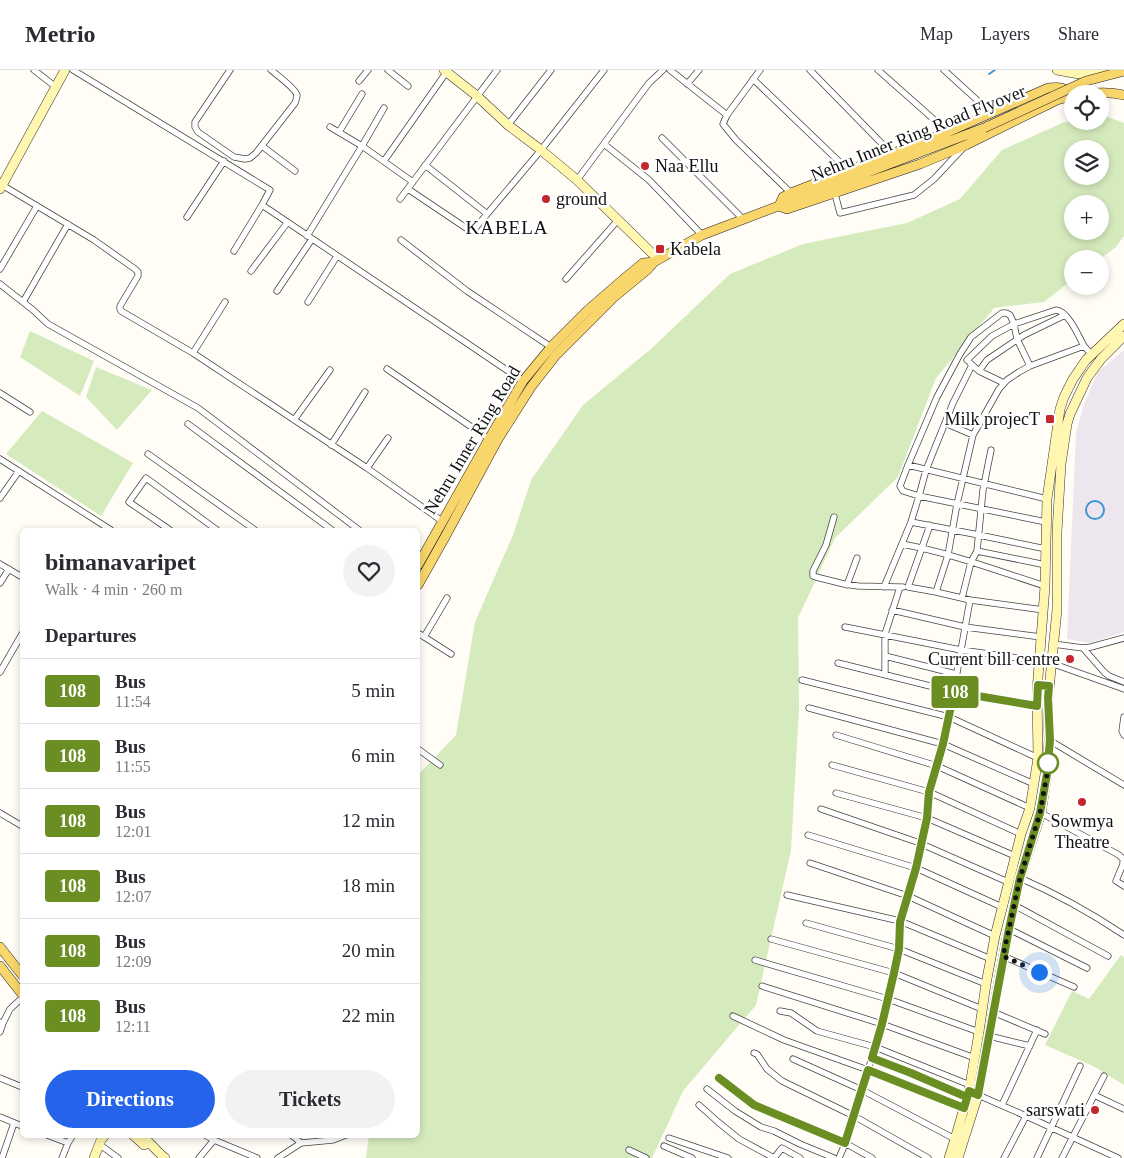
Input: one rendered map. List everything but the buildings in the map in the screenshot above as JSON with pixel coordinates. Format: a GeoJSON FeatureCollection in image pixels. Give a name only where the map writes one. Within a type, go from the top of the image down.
{"type":"FeatureCollection","features":[{"type":"Feature","properties":{"kind":"main road","name":"Nehru Inner Ring Road Flyover"},"geometry":{"type":"LineString","coordinates":[[791,197],[984,128],[1086,81],[1124,71]]}},
{"type":"Feature","properties":{"kind":"main road"},"geometry":{"type":"LineString","coordinates":[[1064,88],[1048,88],[791,197],[783,197],[779,206],[787,210],[920,164],[966,145],[1064,98]]}},
{"type":"Feature","properties":{"kind":"main road"},"geometry":{"type":"LineString","coordinates":[[1109,93],[1124,96]]}},
{"type":"Feature","properties":{"kind":"main road","name":"Nehru Inner Ring Road"},"geometry":{"type":"LineString","coordinates":[[420,561],[488,438],[523,381],[550,347],[588,310],[643,263],[656,260],[702,235],[779,206]]}},
{"type":"Feature","properties":{"kind":"main road","name":"Nehru Inner Ring Road"},"geometry":{"type":"LineString","coordinates":[[420,582],[498,440],[531,387],[556,355],[613,298],[648,270],[656,260]]}},
{"type":"Feature","properties":{"kind":"main road"},"geometry":{"type":"LineString","coordinates":[[0,947],[20,972]]}},
{"type":"Feature","properties":{"kind":"main road"},"geometry":{"type":"LineString","coordinates":[[0,966],[20,991]]}},
{"type":"Feature","properties":{"kind":"street"},"geometry":{"type":"LineString","coordinates":[[34,70],[56,87]]}},
{"type":"Feature","properties":{"kind":"street"},"geometry":{"type":"LineString","coordinates":[[65,70],[1,187],[68,224],[136,269],[138,276],[120,306],[121,311],[193,352],[367,468],[442,521]]}},
{"type":"Feature","properties":{"kind":"street"},"geometry":{"type":"LineString","coordinates":[[73,70],[270,190],[234,251]]}},
{"type":"Feature","properties":{"kind":"street"},"geometry":{"type":"LineString","coordinates":[[230,70],[195,122],[195,127],[198,132],[239,159],[250,158],[256,153],[297,98],[293,89],[271,70]]}},
{"type":"Feature","properties":{"kind":"street"},"geometry":{"type":"LineString","coordinates":[[359,81],[368,70]]}},
{"type":"Feature","properties":{"kind":"street"},"geometry":{"type":"LineString","coordinates":[[388,70],[408,86]]}},
{"type":"Feature","properties":{"kind":"street"},"geometry":{"type":"LineString","coordinates":[[400,199],[497,70]]}},
{"type":"Feature","properties":{"kind":"street"},"geometry":{"type":"LineString","coordinates":[[508,125],[551,70]]}},
{"type":"Feature","properties":{"kind":"street"},"geometry":{"type":"LineString","coordinates":[[408,189],[472,232],[486,213],[541,150],[604,70]]}},
{"type":"Feature","properties":{"kind":"street"},"geometry":{"type":"LineString","coordinates":[[577,180],[650,83],[663,70]]}},
{"type":"Feature","properties":{"kind":"street"},"geometry":{"type":"LineString","coordinates":[[670,70],[727,115]]}},
{"type":"Feature","properties":{"kind":"street"},"geometry":{"type":"LineString","coordinates":[[688,84],[699,70]]}},
{"type":"Feature","properties":{"kind":"street"},"geometry":{"type":"LineString","coordinates":[[760,70],[727,115],[723,124],[791,197]]}},
{"type":"Feature","properties":{"kind":"street"},"geometry":{"type":"LineString","coordinates":[[810,70],[892,154]]}},
{"type":"Feature","properties":{"kind":"street"},"geometry":{"type":"LineString","coordinates":[[878,70],[948,132]]}},
{"type":"Feature","properties":{"kind":"street"},"geometry":{"type":"LineString","coordinates":[[944,70],[977,100],[986,115]]}},
{"type":"Feature","properties":{"kind":"street"},"geometry":{"type":"LineString","coordinates":[[1057,70],[1079,74],[1107,70]]}},
{"type":"Feature","properties":{"kind":"street"},"geometry":{"type":"LineString","coordinates":[[384,161],[446,71],[477,96],[508,125],[577,180],[656,260]]}},
{"type":"Feature","properties":{"kind":"street"},"geometry":{"type":"LineString","coordinates":[[753,79],[849,171]]}},
{"type":"Feature","properties":{"kind":"street"},"geometry":{"type":"LineString","coordinates":[[339,132],[362,94]]}},
{"type":"Feature","properties":{"kind":"street"},"geometry":{"type":"LineString","coordinates":[[277,292],[384,108]]}},
{"type":"Feature","properties":{"kind":"street"},"geometry":{"type":"LineString","coordinates":[[330,127],[362,146],[413,182]]}},
{"type":"Feature","properties":{"kind":"street"},"geometry":{"type":"LineString","coordinates":[[662,138],[744,220]]}},
{"type":"Feature","properties":{"kind":"street"},"geometry":{"type":"LineString","coordinates":[[604,144],[649,180],[702,235]]}},
{"type":"Feature","properties":{"kind":"street"},"geometry":{"type":"LineString","coordinates":[[835,194],[840,213],[914,195],[934,179],[966,145]]}},
{"type":"Feature","properties":{"kind":"street"},"geometry":{"type":"LineString","coordinates":[[262,146],[295,172]]}},
{"type":"Feature","properties":{"kind":"street"},"geometry":{"type":"LineString","coordinates":[[188,217],[224,161]]}},
{"type":"Feature","properties":{"kind":"street"},"geometry":{"type":"LineString","coordinates":[[425,165],[486,213]]}},
{"type":"Feature","properties":{"kind":"street"},"geometry":{"type":"LineString","coordinates":[[262,205],[523,381]]}},
{"type":"Feature","properties":{"kind":"street"},"geometry":{"type":"LineString","coordinates":[[0,269],[38,206]]}},
{"type":"Feature","properties":{"kind":"street"},"geometry":{"type":"LineString","coordinates":[[566,280],[618,220]]}},
{"type":"Feature","properties":{"kind":"street"},"geometry":{"type":"LineString","coordinates":[[251,271],[287,223]]}},
{"type":"Feature","properties":{"kind":"street"},"geometry":{"type":"LineString","coordinates":[[23,302],[68,224]]}},
{"type":"Feature","properties":{"kind":"street"},"geometry":{"type":"LineString","coordinates":[[401,240],[467,291],[550,347]]}},
{"type":"Feature","properties":{"kind":"street"},"geometry":{"type":"LineString","coordinates":[[308,302],[337,256]]}},
{"type":"Feature","properties":{"kind":"street"},"geometry":{"type":"LineString","coordinates":[[0,284],[48,324],[198,408],[356,528]]}},
{"type":"Feature","properties":{"kind":"street"},"geometry":{"type":"LineString","coordinates":[[193,352],[225,302]]}},
{"type":"Feature","properties":{"kind":"street"},"geometry":{"type":"LineString","coordinates":[[884,587],[911,522],[926,470],[945,423],[970,363],[985,342],[1014,324],[1059,310],[1075,328],[1084,346],[1092,355]]}},
{"type":"Feature","properties":{"kind":"street"},"geometry":{"type":"LineString","coordinates":[[1030,366],[1017,339],[1010,315],[1006,313],[1002,313],[971,338],[960,354],[937,397],[900,486],[902,491],[920,496],[1046,522]]}},
{"type":"Feature","properties":{"kind":"street"},"geometry":{"type":"LineString","coordinates":[[979,370],[987,360],[1024,334],[1065,315]]}},
{"type":"Feature","properties":{"kind":"street"},"geometry":{"type":"LineString","coordinates":[[958,1158],[971,1092],[982,1009],[995,936],[1021,834],[1030,808],[1038,758],[1037,706],[1044,610],[1047,499],[1060,409],[1073,379],[1086,360],[1124,324]]}},
{"type":"Feature","properties":{"kind":"street"},"geometry":{"type":"LineString","coordinates":[[949,1158],[989,1036],[1014,905],[1020,878],[1040,813],[1047,774],[1050,740],[1048,698],[1050,663],[1057,610],[1057,532],[1061,464],[1067,424],[1087,378],[1124,336]]}},
{"type":"Feature","properties":{"kind":"street"},"geometry":{"type":"LineString","coordinates":[[936,592],[948,554],[956,504],[973,434],[1000,389],[1004,383],[1018,372],[1084,346]]}},
{"type":"Feature","properties":{"kind":"street"},"geometry":{"type":"LineString","coordinates":[[960,354],[979,370],[1004,383]]}},
{"type":"Feature","properties":{"kind":"street"},"geometry":{"type":"LineString","coordinates":[[388,369],[488,438]]}},
{"type":"Feature","properties":{"kind":"street"},"geometry":{"type":"LineString","coordinates":[[294,420],[330,370]]}},
{"type":"Feature","properties":{"kind":"street"},"geometry":{"type":"LineString","coordinates":[[331,445],[366,392]]}},
{"type":"Feature","properties":{"kind":"street"},"geometry":{"type":"LineString","coordinates":[[0,394],[30,412]]}},
{"type":"Feature","properties":{"kind":"street"},"geometry":{"type":"LineString","coordinates":[[945,423],[973,434]]}},
{"type":"Feature","properties":{"kind":"street"},"geometry":{"type":"LineString","coordinates":[[188,424],[329,528]]}},
{"type":"Feature","properties":{"kind":"street"},"geometry":{"type":"LineString","coordinates":[[367,468],[388,438]]}},
{"type":"Feature","properties":{"kind":"street"},"geometry":{"type":"LineString","coordinates":[[962,598],[971,562],[977,551],[984,484],[991,450]]}},
{"type":"Feature","properties":{"kind":"street"},"geometry":{"type":"LineString","coordinates":[[148,454],[252,528]]}},
{"type":"Feature","properties":{"kind":"street"},"geometry":{"type":"LineString","coordinates":[[0,459],[108,528]]}},
{"type":"Feature","properties":{"kind":"street"},"geometry":{"type":"LineString","coordinates":[[908,465],[1047,499]]}},
{"type":"Feature","properties":{"kind":"street"},"geometry":{"type":"LineString","coordinates":[[0,498],[19,471]]}},
{"type":"Feature","properties":{"kind":"street"},"geometry":{"type":"LineString","coordinates":[[167,528],[129,502],[146,478],[214,528]]}},
{"type":"Feature","properties":{"kind":"street"},"geometry":{"type":"LineString","coordinates":[[834,517],[826,545],[813,576],[847,585],[908,587],[970,600],[1044,610]]}},
{"type":"Feature","properties":{"kind":"street"},"geometry":{"type":"LineString","coordinates":[[911,522],[1046,549]]}},
{"type":"Feature","properties":{"kind":"street"},"geometry":{"type":"LineString","coordinates":[[908,587],[930,525]]}},
{"type":"Feature","properties":{"kind":"street"},"geometry":{"type":"LineString","coordinates":[[902,544],[948,554],[1045,586]]}},
{"type":"Feature","properties":{"kind":"street"},"geometry":{"type":"LineString","coordinates":[[977,551],[1046,565]]}},
{"type":"Feature","properties":{"kind":"street"},"geometry":{"type":"LineString","coordinates":[[847,585],[857,558]]}},
{"type":"Feature","properties":{"kind":"street"},"geometry":{"type":"LineString","coordinates":[[0,564],[20,575]]}},
{"type":"Feature","properties":{"kind":"street"},"geometry":{"type":"LineString","coordinates":[[0,583],[9,569]]}},
{"type":"Feature","properties":{"kind":"street"},"geometry":{"type":"LineString","coordinates":[[885,675],[885,634],[900,587]]}},
{"type":"Feature","properties":{"kind":"street"},"geometry":{"type":"LineString","coordinates":[[424,637],[447,598]]}},
{"type":"Feature","properties":{"kind":"street"},"geometry":{"type":"LineString","coordinates":[[839,1158],[872,1058],[888,999],[899,949],[900,922],[916,868],[927,818],[929,792],[949,717],[970,600]]}},
{"type":"Feature","properties":{"kind":"street"},"geometry":{"type":"LineString","coordinates":[[892,610],[965,627],[1041,638]]}},
{"type":"Feature","properties":{"kind":"street"},"geometry":{"type":"LineString","coordinates":[[845,627],[961,650],[1039,661]]}},
{"type":"Feature","properties":{"kind":"street"},"geometry":{"type":"LineString","coordinates":[[420,634],[451,654]]}},
{"type":"Feature","properties":{"kind":"street"},"geometry":{"type":"LineString","coordinates":[[0,672],[20,637]]}},
{"type":"Feature","properties":{"kind":"street"},"geometry":{"type":"LineString","coordinates":[[1053,644],[1083,648],[1099,646],[1124,638]]}},
{"type":"Feature","properties":{"kind":"street"},"geometry":{"type":"LineString","coordinates":[[1083,648],[1104,672],[1124,682]]}},
{"type":"Feature","properties":{"kind":"street"},"geometry":{"type":"LineString","coordinates":[[885,656],[956,674]]}},
{"type":"Feature","properties":{"kind":"street"},"geometry":{"type":"LineString","coordinates":[[838,663],[954,692],[1037,706]]}},
{"type":"Feature","properties":{"kind":"street"},"geometry":{"type":"LineString","coordinates":[[1050,663],[1124,689]]}},
{"type":"Feature","properties":{"kind":"street"},"geometry":{"type":"LineString","coordinates":[[802,680],[949,717],[1038,758]]}},
{"type":"Feature","properties":{"kind":"street"},"geometry":{"type":"LineString","coordinates":[[1038,685],[1049,686]]}},
{"type":"Feature","properties":{"kind":"street"},"geometry":{"type":"LineString","coordinates":[[809,708],[943,744],[1034,784]]}},
{"type":"Feature","properties":{"kind":"street"},"geometry":{"type":"LineString","coordinates":[[1124,716],[1122,731],[1124,735]]}},
{"type":"Feature","properties":{"kind":"street"},"geometry":{"type":"LineString","coordinates":[[836,735],[937,766],[1030,808]]}},
{"type":"Feature","properties":{"kind":"street"},"geometry":{"type":"LineString","coordinates":[[1050,740],[1124,785]]}},
{"type":"Feature","properties":{"kind":"street"},"geometry":{"type":"LineString","coordinates":[[420,750],[440,765]]}},
{"type":"Feature","properties":{"kind":"street"},"geometry":{"type":"LineString","coordinates":[[832,765],[929,792],[1021,834]]}},
{"type":"Feature","properties":{"kind":"street"},"geometry":{"type":"LineString","coordinates":[[836,793],[927,818],[1015,856]]}},
{"type":"Feature","properties":{"kind":"street"},"geometry":{"type":"LineString","coordinates":[[821,809],[921,844],[1008,882]]}},
{"type":"Feature","properties":{"kind":"street"},"geometry":{"type":"LineString","coordinates":[[1040,813],[1119,855],[1123,859],[1123,864],[1116,881],[1124,886]]}},
{"type":"Feature","properties":{"kind":"street"},"geometry":{"type":"LineString","coordinates":[[0,814],[20,825]]}},
{"type":"Feature","properties":{"kind":"street"},"geometry":{"type":"LineString","coordinates":[[808,835],[916,868],[1002,907]]}},
{"type":"Feature","properties":{"kind":"street"},"geometry":{"type":"LineString","coordinates":[[810,863],[908,896],[995,936]]}},
{"type":"Feature","properties":{"kind":"street"},"geometry":{"type":"LineString","coordinates":[[1020,878],[1054,893],[1124,935]]}},
{"type":"Feature","properties":{"kind":"street"},"geometry":{"type":"LineString","coordinates":[[787,895],[900,922],[991,959]]}},
{"type":"Feature","properties":{"kind":"street"},"geometry":{"type":"LineString","coordinates":[[1014,905],[1108,956]]}},
{"type":"Feature","properties":{"kind":"street"},"geometry":{"type":"LineString","coordinates":[[806,923],[899,949],[986,984]]}},
{"type":"Feature","properties":{"kind":"street"},"geometry":{"type":"LineString","coordinates":[[1009,929],[1086,968]]}},
{"type":"Feature","properties":{"kind":"street"},"geometry":{"type":"LineString","coordinates":[[771,939],[894,973],[982,1009]]}},
{"type":"Feature","properties":{"kind":"street"},"geometry":{"type":"LineString","coordinates":[[1003,956],[1074,987]]}},
{"type":"Feature","properties":{"kind":"street"},"geometry":{"type":"LineString","coordinates":[[755,960],[888,999],[979,1032]]}},
{"type":"Feature","properties":{"kind":"street"},"geometry":{"type":"LineString","coordinates":[[762,986],[882,1024],[975,1058]]}},
{"type":"Feature","properties":{"kind":"street"},"geometry":{"type":"LineString","coordinates":[[0,1032],[2,1022],[10,1009],[20,1000]]}},
{"type":"Feature","properties":{"kind":"street"},"geometry":{"type":"LineString","coordinates":[[780,1010],[791,1014],[817,1031],[875,1047],[1118,1158]]}},
{"type":"Feature","properties":{"kind":"street"},"geometry":{"type":"LineString","coordinates":[[994,1012],[1045,1034]]}},
{"type":"Feature","properties":{"kind":"street"},"geometry":{"type":"LineString","coordinates":[[733,1016],[784,1040],[868,1070],[964,1108]]}},
{"type":"Feature","properties":{"kind":"street"},"geometry":{"type":"LineString","coordinates":[[1002,1105],[1037,1030]]}},
{"type":"Feature","properties":{"kind":"street"},"geometry":{"type":"LineString","coordinates":[[989,1036],[1030,1046]]}},
{"type":"Feature","properties":{"kind":"street"},"geometry":{"type":"LineString","coordinates":[[754,1053],[758,1054],[767,1069],[782,1081],[854,1116],[928,1158]]}},
{"type":"Feature","properties":{"kind":"street"},"geometry":{"type":"LineString","coordinates":[[872,1058],[911,1073],[971,1092]]}},
{"type":"Feature","properties":{"kind":"street"},"geometry":{"type":"LineString","coordinates":[[793,1059],[862,1090],[956,1139]]}},
{"type":"Feature","properties":{"kind":"street"},"geometry":{"type":"LineString","coordinates":[[1037,1158],[1080,1066]]}},
{"type":"Feature","properties":{"kind":"street"},"geometry":{"type":"LineString","coordinates":[[1062,1158],[1104,1076]]}},
{"type":"Feature","properties":{"kind":"street"},"geometry":{"type":"LineString","coordinates":[[0,1078],[20,1086]]}},
{"type":"Feature","properties":{"kind":"street"},"geometry":{"type":"LineString","coordinates":[[719,1078],[754,1105],[845,1143],[872,1158]]}},
{"type":"Feature","properties":{"kind":"street"},"geometry":{"type":"LineString","coordinates":[[707,1089],[735,1111],[761,1127],[834,1158]]}},
{"type":"Feature","properties":{"kind":"street"},"geometry":{"type":"LineString","coordinates":[[1094,1095],[1124,1109]]}},
{"type":"Feature","properties":{"kind":"street"},"geometry":{"type":"LineString","coordinates":[[698,1105],[739,1139],[774,1158],[782,1148],[800,1158]]}},
{"type":"Feature","properties":{"kind":"street"},"geometry":{"type":"LineString","coordinates":[[1004,1158],[1026,1116]]}},
{"type":"Feature","properties":{"kind":"street"},"geometry":{"type":"LineString","coordinates":[[0,1117],[20,1125]]}},
{"type":"Feature","properties":{"kind":"street"},"geometry":{"type":"LineString","coordinates":[[2,1158],[14,1123]]}},
{"type":"Feature","properties":{"kind":"street"},"geometry":{"type":"LineString","coordinates":[[55,1138],[68,1143]]}},
{"type":"Feature","properties":{"kind":"street"},"geometry":{"type":"LineString","coordinates":[[62,1158],[71,1138]]}},
{"type":"Feature","properties":{"kind":"street"},"geometry":{"type":"LineString","coordinates":[[94,1158],[101,1138]]}},
{"type":"Feature","properties":{"kind":"street"},"geometry":{"type":"LineString","coordinates":[[101,1138],[118,1158]]}},
{"type":"Feature","properties":{"kind":"street"},"geometry":{"type":"LineString","coordinates":[[136,1138],[149,1149],[156,1150]]}},
{"type":"Feature","properties":{"kind":"street"},"geometry":{"type":"LineString","coordinates":[[145,1138],[165,1158]]}},
{"type":"Feature","properties":{"kind":"street"},"geometry":{"type":"LineString","coordinates":[[210,1138],[257,1158]]}},
{"type":"Feature","properties":{"kind":"street"},"geometry":{"type":"LineString","coordinates":[[295,1138],[301,1143]]}},
{"type":"Feature","properties":{"kind":"street"},"geometry":{"type":"LineString","coordinates":[[278,1158],[301,1143],[338,1138]]}},
{"type":"Feature","properties":{"kind":"street"},"geometry":{"type":"LineString","coordinates":[[669,1138],[728,1158]]}},
{"type":"Feature","properties":{"kind":"street"},"geometry":{"type":"LineString","coordinates":[[199,1158],[214,1140]]}},
{"type":"Feature","properties":{"kind":"street"},"geometry":{"type":"LineString","coordinates":[[664,1146],[690,1157]]}},
{"type":"Feature","properties":{"kind":"street"},"geometry":{"type":"LineString","coordinates":[[629,1150],[646,1158]]}},
{"type":"Feature","properties":{"kind":"shaded area"},"geometry":{"type":"Polygon","coordinates":[[[1124,350],[1124,632],[1090,643],[1067,639],[1076,433],[1084,404],[1098,372],[1124,350]]]}},
{"type":"Feature","properties":{"kind":"green space"},"geometry":{"type":"Polygon","coordinates":[[[1109,117],[1124,123],[1124,236],[1116,247],[1109,252],[1109,250],[1064,250],[1064,286],[1044,302],[994,308],[936,378],[898,477],[835,538],[798,618],[799,708],[791,850],[756,1005],[683,1091],[652,1158],[366,1158],[369,1138],[420,1138],[420,773],[456,735],[475,622],[513,535],[531,480],[583,405],[652,348],[730,274],[803,244],[907,223],[960,199],[1002,150],[1064,123],[1064,130],[1109,130],[1109,117]]]}},
{"type":"Feature","properties":{"kind":"green space"},"geometry":{"type":"Polygon","coordinates":[[[30,331],[94,361],[80,396],[20,357],[30,331]]]}},
{"type":"Feature","properties":{"kind":"green space"},"geometry":{"type":"Polygon","coordinates":[[[96,367],[152,390],[117,430],[86,397],[96,367]]]}},
{"type":"Feature","properties":{"kind":"green space"},"geometry":{"type":"Polygon","coordinates":[[[42,411],[133,463],[101,516],[6,454],[42,411]]]}},
{"type":"Feature","properties":{"kind":"green space"},"geometry":{"type":"Polygon","coordinates":[[[1121,955],[1124,957],[1124,1085],[1093,1066],[1045,1045],[1072,991],[1089,999],[1121,955]]]}},
{"type":"Feature","properties":{"kind":"waterway"},"geometry":{"type":"LineString","coordinates":[[989,74],[995,70]]}},
{"type":"Feature","properties":{"kind":"waterway"},"geometry":{"type":"LineString","coordinates":[[1091,501],[1099,501],[1104,506],[1104,510],[1102,517],[1091,519],[1086,514],[1086,506],[1091,501]]}},
{"type":"Feature","properties":{"kind":"bus line","name":"108"},"geometry":{"type":"LineString","coordinates":[[719,1078],[754,1105],[845,1143],[868,1070],[964,1108],[969,1091],[978,1095],[1006,942],[1020,878],[1040,813],[1047,774],[1050,740],[1049,686],[1038,685],[1037,706],[954,692],[943,744],[929,792],[927,818],[916,868],[900,922],[899,949],[882,1024],[872,1058],[962,1095]]}},
{"type":"Feature","properties":{"kind":"place","name":"Naa Ellu"},"geometry":{"type":"Point","coordinates":[645,166]}},
{"type":"Feature","properties":{"kind":"place","name":"ground"},"geometry":{"type":"Point","coordinates":[546,199]}},
{"type":"Feature","properties":{"kind":"place","name":"Kabela"},"geometry":{"type":"Point","coordinates":[660,249]}},
{"type":"Feature","properties":{"kind":"place","name":"Milk projecT"},"geometry":{"type":"Point","coordinates":[1050,419]}},
{"type":"Feature","properties":{"kind":"place","name":"Current bill centre"},"geometry":{"type":"Point","coordinates":[1070,659]}},
{"type":"Feature","properties":{"kind":"place","name":"Sowmya Theatre"},"geometry":{"type":"Point","coordinates":[1082,802]}},
{"type":"Feature","properties":{"kind":"place","name":"sarswati"},"geometry":{"type":"Point","coordinates":[1095,1110]}},
{"type":"Feature","properties":{"kind":"district","name":"KABELA"},"geometry":{"type":"Point","coordinates":[507,227]}},
{"type":"Feature","properties":{"kind":"route"},"geometry":{"type":"LineString","coordinates":[[1039,972],[1003,956],[1020,878],[1040,813],[1048,757],[1048,763]]}}]}
